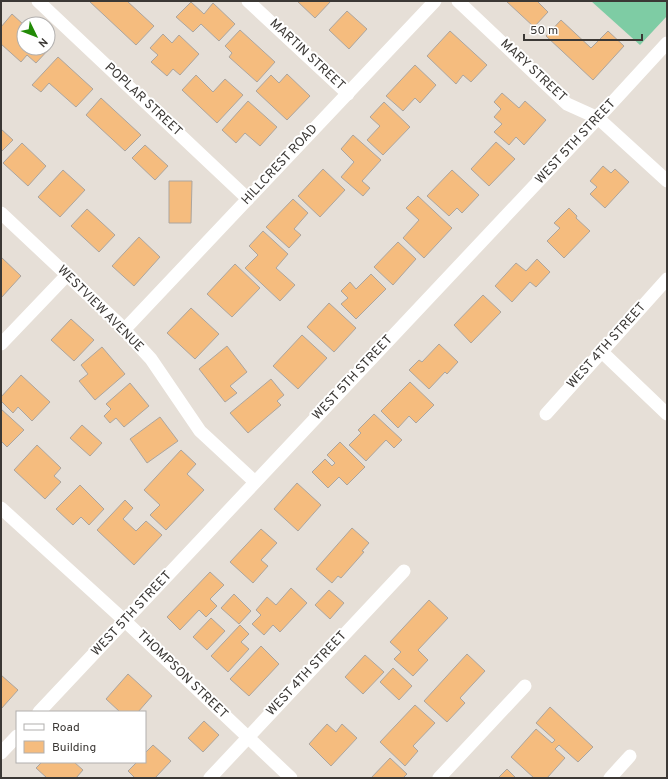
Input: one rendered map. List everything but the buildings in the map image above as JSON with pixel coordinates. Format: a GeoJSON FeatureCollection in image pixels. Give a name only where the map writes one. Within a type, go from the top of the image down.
{"type":"FeatureCollection","features":[{"type":"Feature","properties":{"kind":"street","name":"POPLAR STREET"},"geometry":{"type":"LineString","coordinates":[[38,1],[248,199]]}},
{"type":"Feature","properties":{"kind":"street","name":"MARTIN STREET"},"geometry":{"type":"LineString","coordinates":[[248,1],[348,94]]}},
{"type":"Feature","properties":{"kind":"street","name":"HILLCREST ROAD"},"geometry":{"type":"LineString","coordinates":[[124,330],[435,1]]}},
{"type":"Feature","properties":{"kind":"street","name":"MARY STREET"},"geometry":{"type":"LineString","coordinates":[[458,1],[567,104],[598,118],[667,181]]}},
{"type":"Feature","properties":{"kind":"street","name":"WEST 5TH STREET"},"geometry":{"type":"LineString","coordinates":[[40,711],[667,43]]}},
{"type":"Feature","properties":{"kind":"street","name":"WESTVIEW AVENUE"},"geometry":{"type":"LineString","coordinates":[[1,213],[117,322],[151,359],[200,431],[255,482]]}},
{"type":"Feature","properties":{"kind":"street"},"geometry":{"type":"LineString","coordinates":[[1,344],[67,274]]}},
{"type":"Feature","properties":{"kind":"street","name":"WEST 4TH STREET"},"geometry":{"type":"LineString","coordinates":[[546,414],[667,279]]}},
{"type":"Feature","properties":{"kind":"street"},"geometry":{"type":"LineString","coordinates":[[602,352],[667,414]]}},
{"type":"Feature","properties":{"kind":"street","name":"THOMPSON STREET"},"geometry":{"type":"LineString","coordinates":[[1,508],[125,621],[291,778]]}},
{"type":"Feature","properties":{"kind":"street","name":"WEST 4TH STREET"},"geometry":{"type":"LineString","coordinates":[[210,778],[404,571]]}},
{"type":"Feature","properties":{"kind":"street"},"geometry":{"type":"LineString","coordinates":[[439,778],[525,686]]}},
{"type":"Feature","properties":{"kind":"street"},"geometry":{"type":"LineString","coordinates":[[1,753],[16,737]]}},
{"type":"Feature","properties":{"kind":"street"},"geometry":{"type":"LineString","coordinates":[[610,778],[630,756]]}},
{"type":"Feature","properties":{"kind":"green space"},"geometry":{"type":"Polygon","coordinates":[[[591,1],[667,1],[667,16],[640,45],[591,1]]]}}]}
